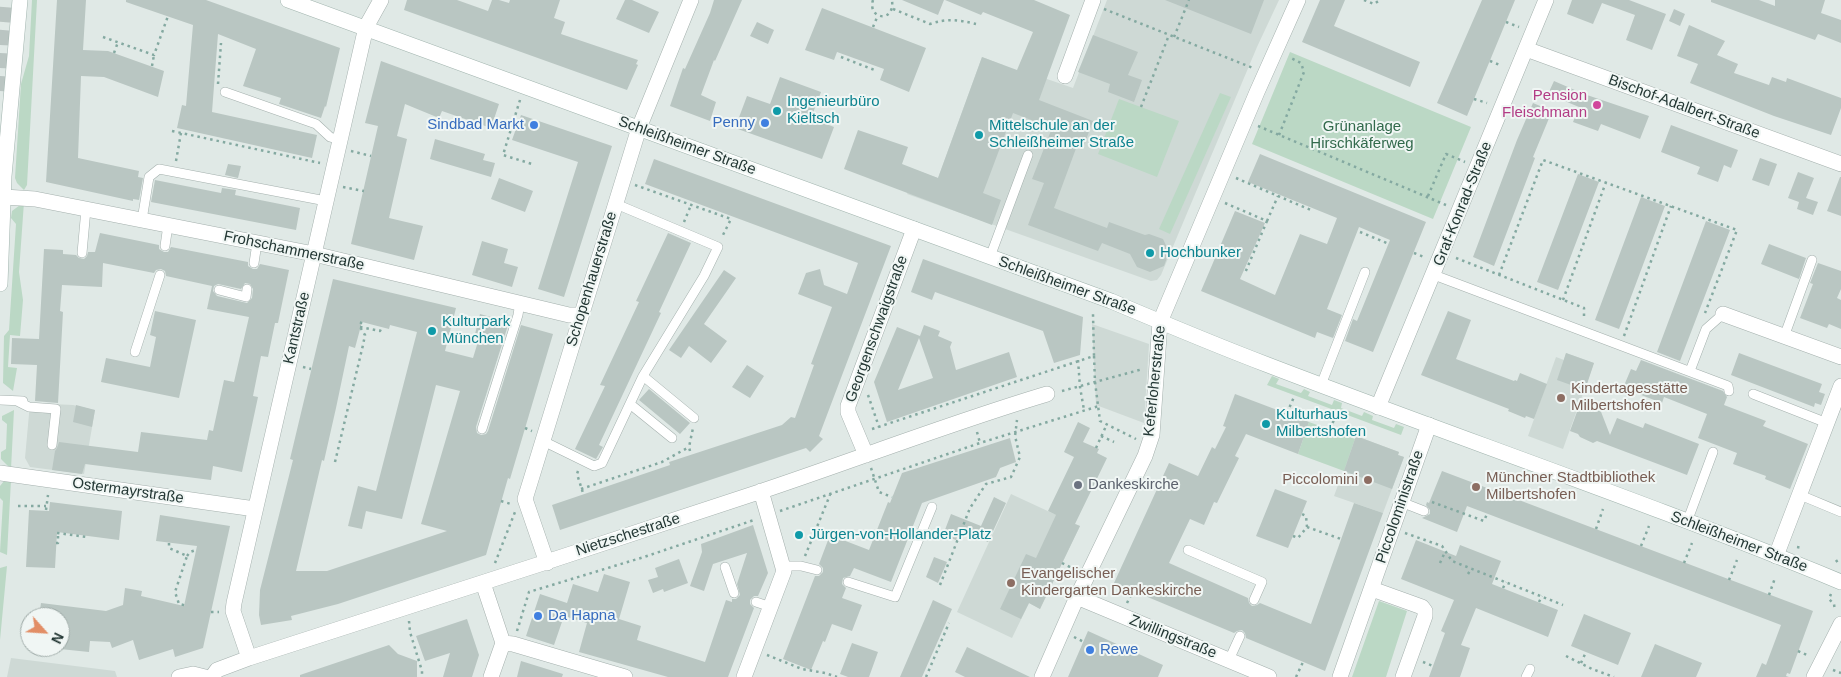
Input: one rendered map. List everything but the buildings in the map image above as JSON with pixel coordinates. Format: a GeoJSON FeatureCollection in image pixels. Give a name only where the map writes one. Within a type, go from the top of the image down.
{"type":"FeatureCollection","features":[{"type":"Feature","properties":{"kind":"street"},"geometry":{"type":"LineString","coordinates":[[0,284],[4,176],[20,0]]}},
{"type":"Feature","properties":{"kind":"street","name":"Schleißheimer Straße"},"geometry":{"type":"LineString","coordinates":[[288,0],[1111,301],[1321,386],[1687,522],[1841,582]]}},
{"type":"Feature","properties":{"kind":"street","name":"Kantstraße"},"geometry":{"type":"LineString","coordinates":[[249,658],[234,611],[234,603],[366,27],[381,0]]}},
{"type":"Feature","properties":{"kind":"street","name":"Schopenhauerstraße"},"geometry":{"type":"LineString","coordinates":[[520,502],[543,441],[639,128],[691,0]]}},
{"type":"Feature","properties":{"kind":"street","name":"Keferloherstraße"},"geometry":{"type":"LineString","coordinates":[[1042,677],[1077,597],[1145,456],[1152,435],[1160,322],[1265,72],[1298,0]]}},
{"type":"Feature","properties":{"kind":"street","name":"Graf-Konrad-Straße"},"geometry":{"type":"LineString","coordinates":[[1378,407],[1546,0]]}},
{"type":"Feature","properties":{"kind":"street"},"geometry":{"type":"LineString","coordinates":[[1065,76],[1096,2]]}},
{"type":"Feature","properties":{"kind":"street","name":"Bischof-Adalbert-Straße"},"geometry":{"type":"LineString","coordinates":[[1526,49],[1841,164]]}},
{"type":"Feature","properties":{"kind":"street"},"geometry":{"type":"LineString","coordinates":[[0,151],[4,176]]}},
{"type":"Feature","properties":{"kind":"street","name":"Frohschammerstraße"},"geometry":{"type":"LineString","coordinates":[[4,197],[35,199],[314,254],[569,315],[581,315]]}},
{"type":"Feature","properties":{"kind":"street","name":"Georgenschwaigstraße"},"geometry":{"type":"LineString","coordinates":[[866,455],[848,412],[848,406],[914,230]]}},
{"type":"Feature","properties":{"kind":"street"},"geometry":{"type":"LineString","coordinates":[[1723,314],[1841,357]]}},
{"type":"Feature","properties":{"kind":"street"},"geometry":{"type":"LineString","coordinates":[[1776,556],[1841,386]]}},
{"type":"Feature","properties":{"kind":"street","name":"Nietzschestraße"},"geometry":{"type":"LineString","coordinates":[[212,677],[216,670],[249,658],[547,562],[1047,394]]}},
{"type":"Feature","properties":{"kind":"street","name":"Piccoloministraße"},"geometry":{"type":"LineString","coordinates":[[1340,677],[1429,425]]}},
{"type":"Feature","properties":{"kind":"street","name":"Ostermayrstraße"},"geometry":{"type":"LineString","coordinates":[[0,473],[255,509]]}},
{"type":"Feature","properties":{"kind":"street"},"geometry":{"type":"LineString","coordinates":[[744,677],[755,649],[764,604],[784,572],[761,491]]}},
{"type":"Feature","properties":{"kind":"street"},"geometry":{"type":"LineString","coordinates":[[520,502],[547,562]]}},
{"type":"Feature","properties":{"kind":"street"},"geometry":{"type":"LineString","coordinates":[[483,583],[508,643],[491,677]]}},
{"type":"Feature","properties":{"kind":"street"},"geometry":{"type":"LineString","coordinates":[[1372,589],[1422,607],[1425,611],[1425,616],[1403,677]]}},
{"type":"Feature","properties":{"kind":"street","name":"Zwillingstraße"},"geometry":{"type":"LineString","coordinates":[[1077,597],[1269,677]]}},
{"type":"Feature","properties":{"kind":"street"},"geometry":{"type":"LineString","coordinates":[[1814,677],[1836,621]]}},
{"type":"Feature","properties":{"kind":"street"},"geometry":{"type":"LineString","coordinates":[[508,643],[615,676]]}},
{"type":"Feature","properties":{"kind":"street"},"geometry":{"type":"LineString","coordinates":[[179,677],[194,674],[205,677]]}},
{"type":"Feature","properties":{"kind":"lane"},"geometry":{"type":"LineString","coordinates":[[224,92],[316,124],[339,144]]}},
{"type":"Feature","properties":{"kind":"lane"},"geometry":{"type":"LineString","coordinates":[[990,257],[1028,155]]}},
{"type":"Feature","properties":{"kind":"lane"},"geometry":{"type":"LineString","coordinates":[[142,220],[149,177],[158,170],[326,201]]}},
{"type":"Feature","properties":{"kind":"lane"},"geometry":{"type":"LineString","coordinates":[[543,441],[594,466],[602,463],[643,376],[704,276],[718,247],[616,204]]}},
{"type":"Feature","properties":{"kind":"lane"},"geometry":{"type":"LineString","coordinates":[[82,253],[86,209]]}},
{"type":"Feature","properties":{"kind":"lane"},"geometry":{"type":"LineString","coordinates":[[165,246],[168,225]]}},
{"type":"Feature","properties":{"kind":"lane"},"geometry":{"type":"LineString","coordinates":[[254,263],[256,243]]}},
{"type":"Feature","properties":{"kind":"lane"},"geometry":{"type":"LineString","coordinates":[[1784,336],[1812,260]]}},
{"type":"Feature","properties":{"kind":"lane"},"geometry":{"type":"LineString","coordinates":[[1321,386],[1365,272]]}},
{"type":"Feature","properties":{"kind":"lane"},"geometry":{"type":"LineString","coordinates":[[135,352],[160,275]]}},
{"type":"Feature","properties":{"kind":"lane"},"geometry":{"type":"LineString","coordinates":[[1434,275],[1690,371],[1728,386],[1729,391]]}},
{"type":"Feature","properties":{"kind":"lane"},"geometry":{"type":"LineString","coordinates":[[219,290],[246,296],[247,289]]}},
{"type":"Feature","properties":{"kind":"lane"},"geometry":{"type":"LineString","coordinates":[[482,429],[511,338],[520,302]]}},
{"type":"Feature","properties":{"kind":"lane"},"geometry":{"type":"LineString","coordinates":[[1690,371],[1706,329],[1723,314]]}},
{"type":"Feature","properties":{"kind":"lane"},"geometry":{"type":"LineString","coordinates":[[643,376],[694,418]]}},
{"type":"Feature","properties":{"kind":"lane"},"geometry":{"type":"LineString","coordinates":[[1753,394],[1827,423]]}},
{"type":"Feature","properties":{"kind":"lane"},"geometry":{"type":"LineString","coordinates":[[0,400],[35,401]]}},
{"type":"Feature","properties":{"kind":"lane"},"geometry":{"type":"LineString","coordinates":[[17,401],[29,406],[56,409],[52,445]]}},
{"type":"Feature","properties":{"kind":"lane"},"geometry":{"type":"LineString","coordinates":[[630,404],[672,438]]}},
{"type":"Feature","properties":{"kind":"lane"},"geometry":{"type":"LineString","coordinates":[[1687,522],[1713,452]]}},
{"type":"Feature","properties":{"kind":"lane"},"geometry":{"type":"LineString","coordinates":[[1800,495],[1841,512]]}},
{"type":"Feature","properties":{"kind":"lane"},"geometry":{"type":"LineString","coordinates":[[1402,502],[1424,511]]}},
{"type":"Feature","properties":{"kind":"lane"},"geometry":{"type":"LineString","coordinates":[[848,582],[895,597],[932,507]]}},
{"type":"Feature","properties":{"kind":"lane"},"geometry":{"type":"LineString","coordinates":[[1188,550],[1262,582],[1254,600]]}},
{"type":"Feature","properties":{"kind":"lane"},"geometry":{"type":"LineString","coordinates":[[783,566],[801,566],[817,570]]}},
{"type":"Feature","properties":{"kind":"lane"},"geometry":{"type":"LineString","coordinates":[[725,567],[734,593]]}},
{"type":"Feature","properties":{"kind":"lane"},"geometry":{"type":"LineString","coordinates":[[1229,660],[1240,636]]}},
{"type":"Feature","properties":{"kind":"path"},"geometry":{"type":"LineString","coordinates":[[871,0],[873,12],[884,16],[890,13],[893,8],[892,0]]}},
{"type":"Feature","properties":{"kind":"path"},"geometry":{"type":"LineString","coordinates":[[1174,37],[1189,0]]}},
{"type":"Feature","properties":{"kind":"path"},"geometry":{"type":"LineString","coordinates":[[1364,0],[1374,4],[1380,0]]}},
{"type":"Feature","properties":{"kind":"path"},"geometry":{"type":"LineString","coordinates":[[1096,2],[1104,9],[1265,72]]}},
{"type":"Feature","properties":{"kind":"path"},"geometry":{"type":"LineString","coordinates":[[893,8],[930,24],[942,20],[959,20],[976,24]]}},
{"type":"Feature","properties":{"kind":"path"},"geometry":{"type":"LineString","coordinates":[[873,27],[878,15]]}},
{"type":"Feature","properties":{"kind":"path"},"geometry":{"type":"LineString","coordinates":[[152,66],[168,16]]}},
{"type":"Feature","properties":{"kind":"path"},"geometry":{"type":"LineString","coordinates":[[1506,22],[1521,28]]}},
{"type":"Feature","properties":{"kind":"path"},"geometry":{"type":"LineString","coordinates":[[1141,107],[1169,35]]}},
{"type":"Feature","properties":{"kind":"path"},"geometry":{"type":"LineString","coordinates":[[103,37],[154,56]]}},
{"type":"Feature","properties":{"kind":"path"},"geometry":{"type":"LineString","coordinates":[[114,53],[118,42]]}},
{"type":"Feature","properties":{"kind":"path"},"geometry":{"type":"LineString","coordinates":[[221,43],[218,88],[224,92]]}},
{"type":"Feature","properties":{"kind":"path"},"geometry":{"type":"LineString","coordinates":[[841,57],[859,62],[877,71]]}},
{"type":"Feature","properties":{"kind":"path"},"geometry":{"type":"LineString","coordinates":[[1279,134],[1304,72],[1301,64],[1287,57]]}},
{"type":"Feature","properties":{"kind":"path"},"geometry":{"type":"LineString","coordinates":[[1490,61],[1504,67]]}},
{"type":"Feature","properties":{"kind":"path"},"geometry":{"type":"LineString","coordinates":[[519,105],[503,155],[532,164]]}},
{"type":"Feature","properties":{"kind":"path"},"geometry":{"type":"LineString","coordinates":[[1245,120],[1448,205]]}},
{"type":"Feature","properties":{"kind":"path"},"geometry":{"type":"LineString","coordinates":[[172,131],[324,164]]}},
{"type":"Feature","properties":{"kind":"path"},"geometry":{"type":"LineString","coordinates":[[174,172],[182,133]]}},
{"type":"Feature","properties":{"kind":"path"},"geometry":{"type":"LineString","coordinates":[[339,144],[371,156]]}},
{"type":"Feature","properties":{"kind":"path"},"geometry":{"type":"LineString","coordinates":[[1428,197],[1446,154],[1478,167]]}},
{"type":"Feature","properties":{"kind":"path"},"geometry":{"type":"LineString","coordinates":[[1499,276],[1543,160],[1737,230],[1705,313]]}},
{"type":"Feature","properties":{"kind":"path"},"geometry":{"type":"LineString","coordinates":[[1235,178],[1313,211]]}},
{"type":"Feature","properties":{"kind":"path"},"geometry":{"type":"LineString","coordinates":[[1563,300],[1606,182]]}},
{"type":"Feature","properties":{"kind":"path"},"geometry":{"type":"LineString","coordinates":[[330,184],[364,191]]}},
{"type":"Feature","properties":{"kind":"path"},"geometry":{"type":"LineString","coordinates":[[634,184],[731,219],[718,247]]}},
{"type":"Feature","properties":{"kind":"path"},"geometry":{"type":"LineString","coordinates":[[1245,273],[1278,196]]}},
{"type":"Feature","properties":{"kind":"path"},"geometry":{"type":"LineString","coordinates":[[1224,203],[1267,221]]}},
{"type":"Feature","properties":{"kind":"path"},"geometry":{"type":"LineString","coordinates":[[680,231],[691,204]]}},
{"type":"Feature","properties":{"kind":"path"},"geometry":{"type":"LineString","coordinates":[[1620,345],[1671,206]]}},
{"type":"Feature","properties":{"kind":"path"},"geometry":{"type":"LineString","coordinates":[[1360,232],[1389,244]]}},
{"type":"Feature","properties":{"kind":"path"},"geometry":{"type":"LineString","coordinates":[[1414,253],[1426,258]]}},
{"type":"Feature","properties":{"kind":"path"},"geometry":{"type":"LineString","coordinates":[[1456,258],[1584,308],[1583,331]]}},
{"type":"Feature","properties":{"kind":"path"},"geometry":{"type":"LineString","coordinates":[[1093,314],[1095,382],[1100,421],[1136,438],[1134,445]]}},
{"type":"Feature","properties":{"kind":"path"},"geometry":{"type":"LineString","coordinates":[[335,462],[365,335],[360,327],[362,319]]}},
{"type":"Feature","properties":{"kind":"path"},"geometry":{"type":"LineString","coordinates":[[360,327],[380,332],[382,327]]}},
{"type":"Feature","properties":{"kind":"path"},"geometry":{"type":"LineString","coordinates":[[357,343],[363,345]]}},
{"type":"Feature","properties":{"kind":"path"},"geometry":{"type":"LineString","coordinates":[[871,429],[1094,356]]}},
{"type":"Feature","properties":{"kind":"path"},"geometry":{"type":"LineString","coordinates":[[1078,360],[1084,410]]}},
{"type":"Feature","properties":{"kind":"path"},"geometry":{"type":"LineString","coordinates":[[1047,394],[1157,366]]}},
{"type":"Feature","properties":{"kind":"path"},"geometry":{"type":"LineString","coordinates":[[349,379],[355,380]]}},
{"type":"Feature","properties":{"kind":"path"},"geometry":{"type":"LineString","coordinates":[[867,392],[879,427]]}},
{"type":"Feature","properties":{"kind":"path"},"geometry":{"type":"LineString","coordinates":[[1287,413],[1294,397]]}},
{"type":"Feature","properties":{"kind":"path"},"geometry":{"type":"LineString","coordinates":[[508,643],[529,592],[1099,406]]}},
{"type":"Feature","properties":{"kind":"path"},"geometry":{"type":"LineString","coordinates":[[1330,429],[1337,413]]}},
{"type":"Feature","properties":{"kind":"path"},"geometry":{"type":"LineString","coordinates":[[341,414],[346,416]]}},
{"type":"Feature","properties":{"kind":"path"},"geometry":{"type":"LineString","coordinates":[[690,452],[689,447],[694,418]]}},
{"type":"Feature","properties":{"kind":"path"},"geometry":{"type":"LineString","coordinates":[[940,585],[970,508],[986,484],[1011,477],[1020,457],[1015,436],[1017,420]]}},
{"type":"Feature","properties":{"kind":"path"},"geometry":{"type":"LineString","coordinates":[[1096,448],[1107,424]]}},
{"type":"Feature","properties":{"kind":"path"},"geometry":{"type":"LineString","coordinates":[[1101,436],[1114,442]]}},
{"type":"Feature","properties":{"kind":"path"},"geometry":{"type":"LineString","coordinates":[[581,489],[662,462],[689,447]]}},
{"type":"Feature","properties":{"kind":"path"},"geometry":{"type":"LineString","coordinates":[[333,450],[338,450]]}},
{"type":"Feature","properties":{"kind":"path"},"geometry":{"type":"LineString","coordinates":[[866,455],[880,492],[892,497]]}},
{"type":"Feature","properties":{"kind":"path"},"geometry":{"type":"LineString","coordinates":[[582,460],[577,474],[582,493]]}},
{"type":"Feature","properties":{"kind":"path"},"geometry":{"type":"LineString","coordinates":[[801,566],[830,495]]}},
{"type":"Feature","properties":{"kind":"path"},"geometry":{"type":"LineString","coordinates":[[495,563],[520,502],[501,501]]}},
{"type":"Feature","properties":{"kind":"path"},"geometry":{"type":"LineString","coordinates":[[1431,502],[1447,506],[1484,522],[1487,514]]}},
{"type":"Feature","properties":{"kind":"path"},"geometry":{"type":"LineString","coordinates":[[18,506],[46,506]]}},
{"type":"Feature","properties":{"kind":"path"},"geometry":{"type":"LineString","coordinates":[[1596,529],[1603,509]]}},
{"type":"Feature","properties":{"kind":"path"},"geometry":{"type":"LineString","coordinates":[[1293,536],[1298,538],[1306,527],[1306,516],[1302,514]]}},
{"type":"Feature","properties":{"kind":"path"},"geometry":{"type":"LineString","coordinates":[[1641,546],[1649,526]]}},
{"type":"Feature","properties":{"kind":"path"},"geometry":{"type":"LineString","coordinates":[[1306,527],[1340,539]]}},
{"type":"Feature","properties":{"kind":"path"},"geometry":{"type":"LineString","coordinates":[[1392,528],[1442,546],[1452,561],[1563,605]]}},
{"type":"Feature","properties":{"kind":"path"},"geometry":{"type":"LineString","coordinates":[[56,543],[58,543],[58,534],[87,536]]}},
{"type":"Feature","properties":{"kind":"path"},"geometry":{"type":"LineString","coordinates":[[169,543],[169,548],[187,556]]}},
{"type":"Feature","properties":{"kind":"path"},"geometry":{"type":"LineString","coordinates":[[1684,563],[1692,543]]}},
{"type":"Feature","properties":{"kind":"path"},"geometry":{"type":"LineString","coordinates":[[1795,546],[1804,548]]}},
{"type":"Feature","properties":{"kind":"path"},"geometry":{"type":"LineString","coordinates":[[188,606],[179,604],[175,592],[187,556],[190,552],[196,550]]}},
{"type":"Feature","properties":{"kind":"path"},"geometry":{"type":"LineString","coordinates":[[1440,563],[1445,552]]}},
{"type":"Feature","properties":{"kind":"path"},"geometry":{"type":"LineString","coordinates":[[1729,580],[1737,560]]}},
{"type":"Feature","properties":{"kind":"path"},"geometry":{"type":"LineString","coordinates":[[1062,564],[1076,570]]}},
{"type":"Feature","properties":{"kind":"path"},"geometry":{"type":"LineString","coordinates":[[1468,574],[1471,569]]}},
{"type":"Feature","properties":{"kind":"path"},"geometry":{"type":"LineString","coordinates":[[1768,595],[1775,578]]}},
{"type":"Feature","properties":{"kind":"path"},"geometry":{"type":"LineString","coordinates":[[1503,588],[1506,582]]}},
{"type":"Feature","properties":{"kind":"path"},"geometry":{"type":"LineString","coordinates":[[1539,602],[1542,596]]}},
{"type":"Feature","properties":{"kind":"path"},"geometry":{"type":"LineString","coordinates":[[1829,599],[1835,607],[1836,621]]}},
{"type":"Feature","properties":{"kind":"path"},"geometry":{"type":"LineString","coordinates":[[407,607],[410,632],[422,671],[422,677]]}},
{"type":"Feature","properties":{"kind":"path"},"geometry":{"type":"LineString","coordinates":[[926,677],[949,623]]}},
{"type":"Feature","properties":{"kind":"path"},"geometry":{"type":"LineString","coordinates":[[1072,636],[1084,642]]}},
{"type":"Feature","properties":{"kind":"path"},"geometry":{"type":"LineString","coordinates":[[755,649],[802,670],[837,677]]}},
{"type":"Feature","properties":{"kind":"path"},"geometry":{"type":"LineString","coordinates":[[1581,663],[1586,652]]}},
{"type":"Feature","properties":{"kind":"path"},"geometry":{"type":"LineString","coordinates":[[1566,656],[1614,677]]}},
{"type":"Feature","properties":{"kind":"path"},"geometry":{"type":"LineString","coordinates":[[1296,677],[1302,662]]}},
{"type":"Feature","properties":{"kind":"shaded area"},"geometry":{"type":"Polygon","coordinates":[[[1107,0],[1279,0],[1257,47],[1161,275],[1157,280],[1151,281],[907,194],[916,170],[938,178],[982,57],[1003,65],[997,78],[1047,79],[1073,88],[1107,0]]]}},
{"type":"Feature","properties":{"kind":"shaded area"},"geometry":{"type":"Polygon","coordinates":[[[1092,324],[1149,344],[1144,423],[1096,405],[1092,324]]]}},
{"type":"Feature","properties":{"kind":"shaded area","name":"Kindertagesstätte Milbertshofen"},"geometry":{"type":"Polygon","coordinates":[[[1566,353],[1594,363],[1563,449],[1528,436],[1556,357],[1564,360],[1566,353]]]}},
{"type":"Feature","properties":{"kind":"shaded area"},"geometry":{"type":"Polygon","coordinates":[[[30,403],[73,405],[95,410],[84,474],[30,467],[25,458],[30,403]]]}},
{"type":"Feature","properties":{"kind":"shaded area","name":"Piccolomini"},"geometry":{"type":"Polygon","coordinates":[[[1356,436],[1399,452],[1398,455],[1404,457],[1383,513],[1334,496],[1356,436]]]}},
{"type":"Feature","properties":{"kind":"shaded area","name":"Evangelischer Kindergarten Dankeskirche"},"geometry":{"type":"Polygon","coordinates":[[[1011,494],[1080,526],[1040,609],[1029,603],[1012,638],[957,612],[1011,494]]]}},
{"type":"Feature","properties":{"kind":"shaded area"},"geometry":{"type":"Polygon","coordinates":[[[11,658],[115,671],[117,677],[7,677],[11,658]]]}},
{"type":"Feature","properties":{"kind":"green space"},"geometry":{"type":"Polygon","coordinates":[[[32,0],[37,0],[27,185],[24,190],[15,178],[21,84],[29,56],[32,0]]]}},
{"type":"Feature","properties":{"kind":"green space","name":"Grünanlage Hirschkäferweg"},"geometry":{"type":"Polygon","coordinates":[[[1290,52],[1471,127],[1433,219],[1252,144],[1290,52]]]}},
{"type":"Feature","properties":{"kind":"green space"},"geometry":{"type":"Polygon","coordinates":[[[1220,93],[1231,97],[1170,234],[1159,229],[1220,93]]]}},
{"type":"Feature","properties":{"kind":"green space"},"geometry":{"type":"Polygon","coordinates":[[[1119,99],[1179,121],[1157,177],[1098,154],[1119,99]]]}},
{"type":"Feature","properties":{"kind":"green space"},"geometry":{"type":"Polygon","coordinates":[[[24,202],[19,272],[23,300],[20,336],[10,335],[8,367],[17,368],[13,391],[3,383],[4,336],[9,330],[16,224],[11,218],[12,211],[24,202]]]}},
{"type":"Feature","properties":{"kind":"green space"},"geometry":{"type":"Polygon","coordinates":[[[1272,376],[1279,379],[1276,384],[1301,393],[1304,389],[1310,392],[1308,396],[1332,405],[1334,400],[1342,403],[1341,408],[1362,416],[1364,412],[1373,416],[1372,420],[1394,428],[1396,424],[1404,427],[1401,435],[1267,385],[1272,376]]]}},
{"type":"Feature","properties":{"kind":"green space"},"geometry":{"type":"Polygon","coordinates":[[[14,410],[11,469],[1,459],[1,452],[6,449],[7,424],[2,420],[2,416],[14,410]]]}},
{"type":"Feature","properties":{"kind":"green space"},"geometry":{"type":"Polygon","coordinates":[[[1309,422],[1355,439],[1344,471],[1298,454],[1309,422]]]}},
{"type":"Feature","properties":{"kind":"green space"},"geometry":{"type":"Polygon","coordinates":[[[11,480],[7,555],[0,552],[3,501],[0,498],[0,486],[4,481],[11,480]]]}},
{"type":"Feature","properties":{"kind":"green space"},"geometry":{"type":"Polygon","coordinates":[[[7,566],[0,640],[0,568],[7,566]]]}},
{"type":"Feature","properties":{"kind":"green space"},"geometry":{"type":"Polygon","coordinates":[[[1379,601],[1407,611],[1386,677],[1352,677],[1379,601]]]}},
{"type":"Feature","properties":{"kind":"tunnel"},"geometry":{"type":"LineString","coordinates":[[0,91],[6,0]]}},
{"type":"Feature","properties":{"kind":"place","name":"Pension Fleischmann"},"geometry":{"type":"Point","coordinates":[1597,105]}},
{"type":"Feature","properties":{"kind":"place","name":"Ingenieurbüro Kieltsch"},"geometry":{"type":"Point","coordinates":[777,111]}},
{"type":"Feature","properties":{"kind":"place","name":"Penny"},"geometry":{"type":"Point","coordinates":[765,123]}},
{"type":"Feature","properties":{"kind":"place","name":"Sindbad Markt"},"geometry":{"type":"Point","coordinates":[534,125]}},
{"type":"Feature","properties":{"kind":"place","name":"Mittelschule an der Schleißheimer Straße"},"geometry":{"type":"Point","coordinates":[979,135]}},
{"type":"Feature","properties":{"kind":"place","name":"Hochbunker"},"geometry":{"type":"Point","coordinates":[1150,253]}},
{"type":"Feature","properties":{"kind":"place","name":"Kulturpark München"},"geometry":{"type":"Point","coordinates":[432,331]}},
{"type":"Feature","properties":{"kind":"place","name":"Kindertagesstätte Milbertshofen"},"geometry":{"type":"Point","coordinates":[1561,398]}},
{"type":"Feature","properties":{"kind":"place","name":"Kulturhaus Milbertshofen"},"geometry":{"type":"Point","coordinates":[1266,424]}},
{"type":"Feature","properties":{"kind":"place","name":"Piccolomini"},"geometry":{"type":"Point","coordinates":[1368,480]}},
{"type":"Feature","properties":{"kind":"place","name":"Dankeskirche"},"geometry":{"type":"Point","coordinates":[1078,485]}},
{"type":"Feature","properties":{"kind":"place","name":"Münchner Stadtbibliothek Milbertshofen"},"geometry":{"type":"Point","coordinates":[1476,487]}},
{"type":"Feature","properties":{"kind":"place","name":"Jürgen-von-Hollander-Platz"},"geometry":{"type":"Point","coordinates":[799,535]}},
{"type":"Feature","properties":{"kind":"place","name":"Evangelischer Kindergarten Dankeskirche"},"geometry":{"type":"Point","coordinates":[1011,583]}},
{"type":"Feature","properties":{"kind":"place","name":"Da Hapna"},"geometry":{"type":"Point","coordinates":[538,616]}},
{"type":"Feature","properties":{"kind":"place","name":"Rewe"},"geometry":{"type":"Point","coordinates":[1090,650]}}]}
